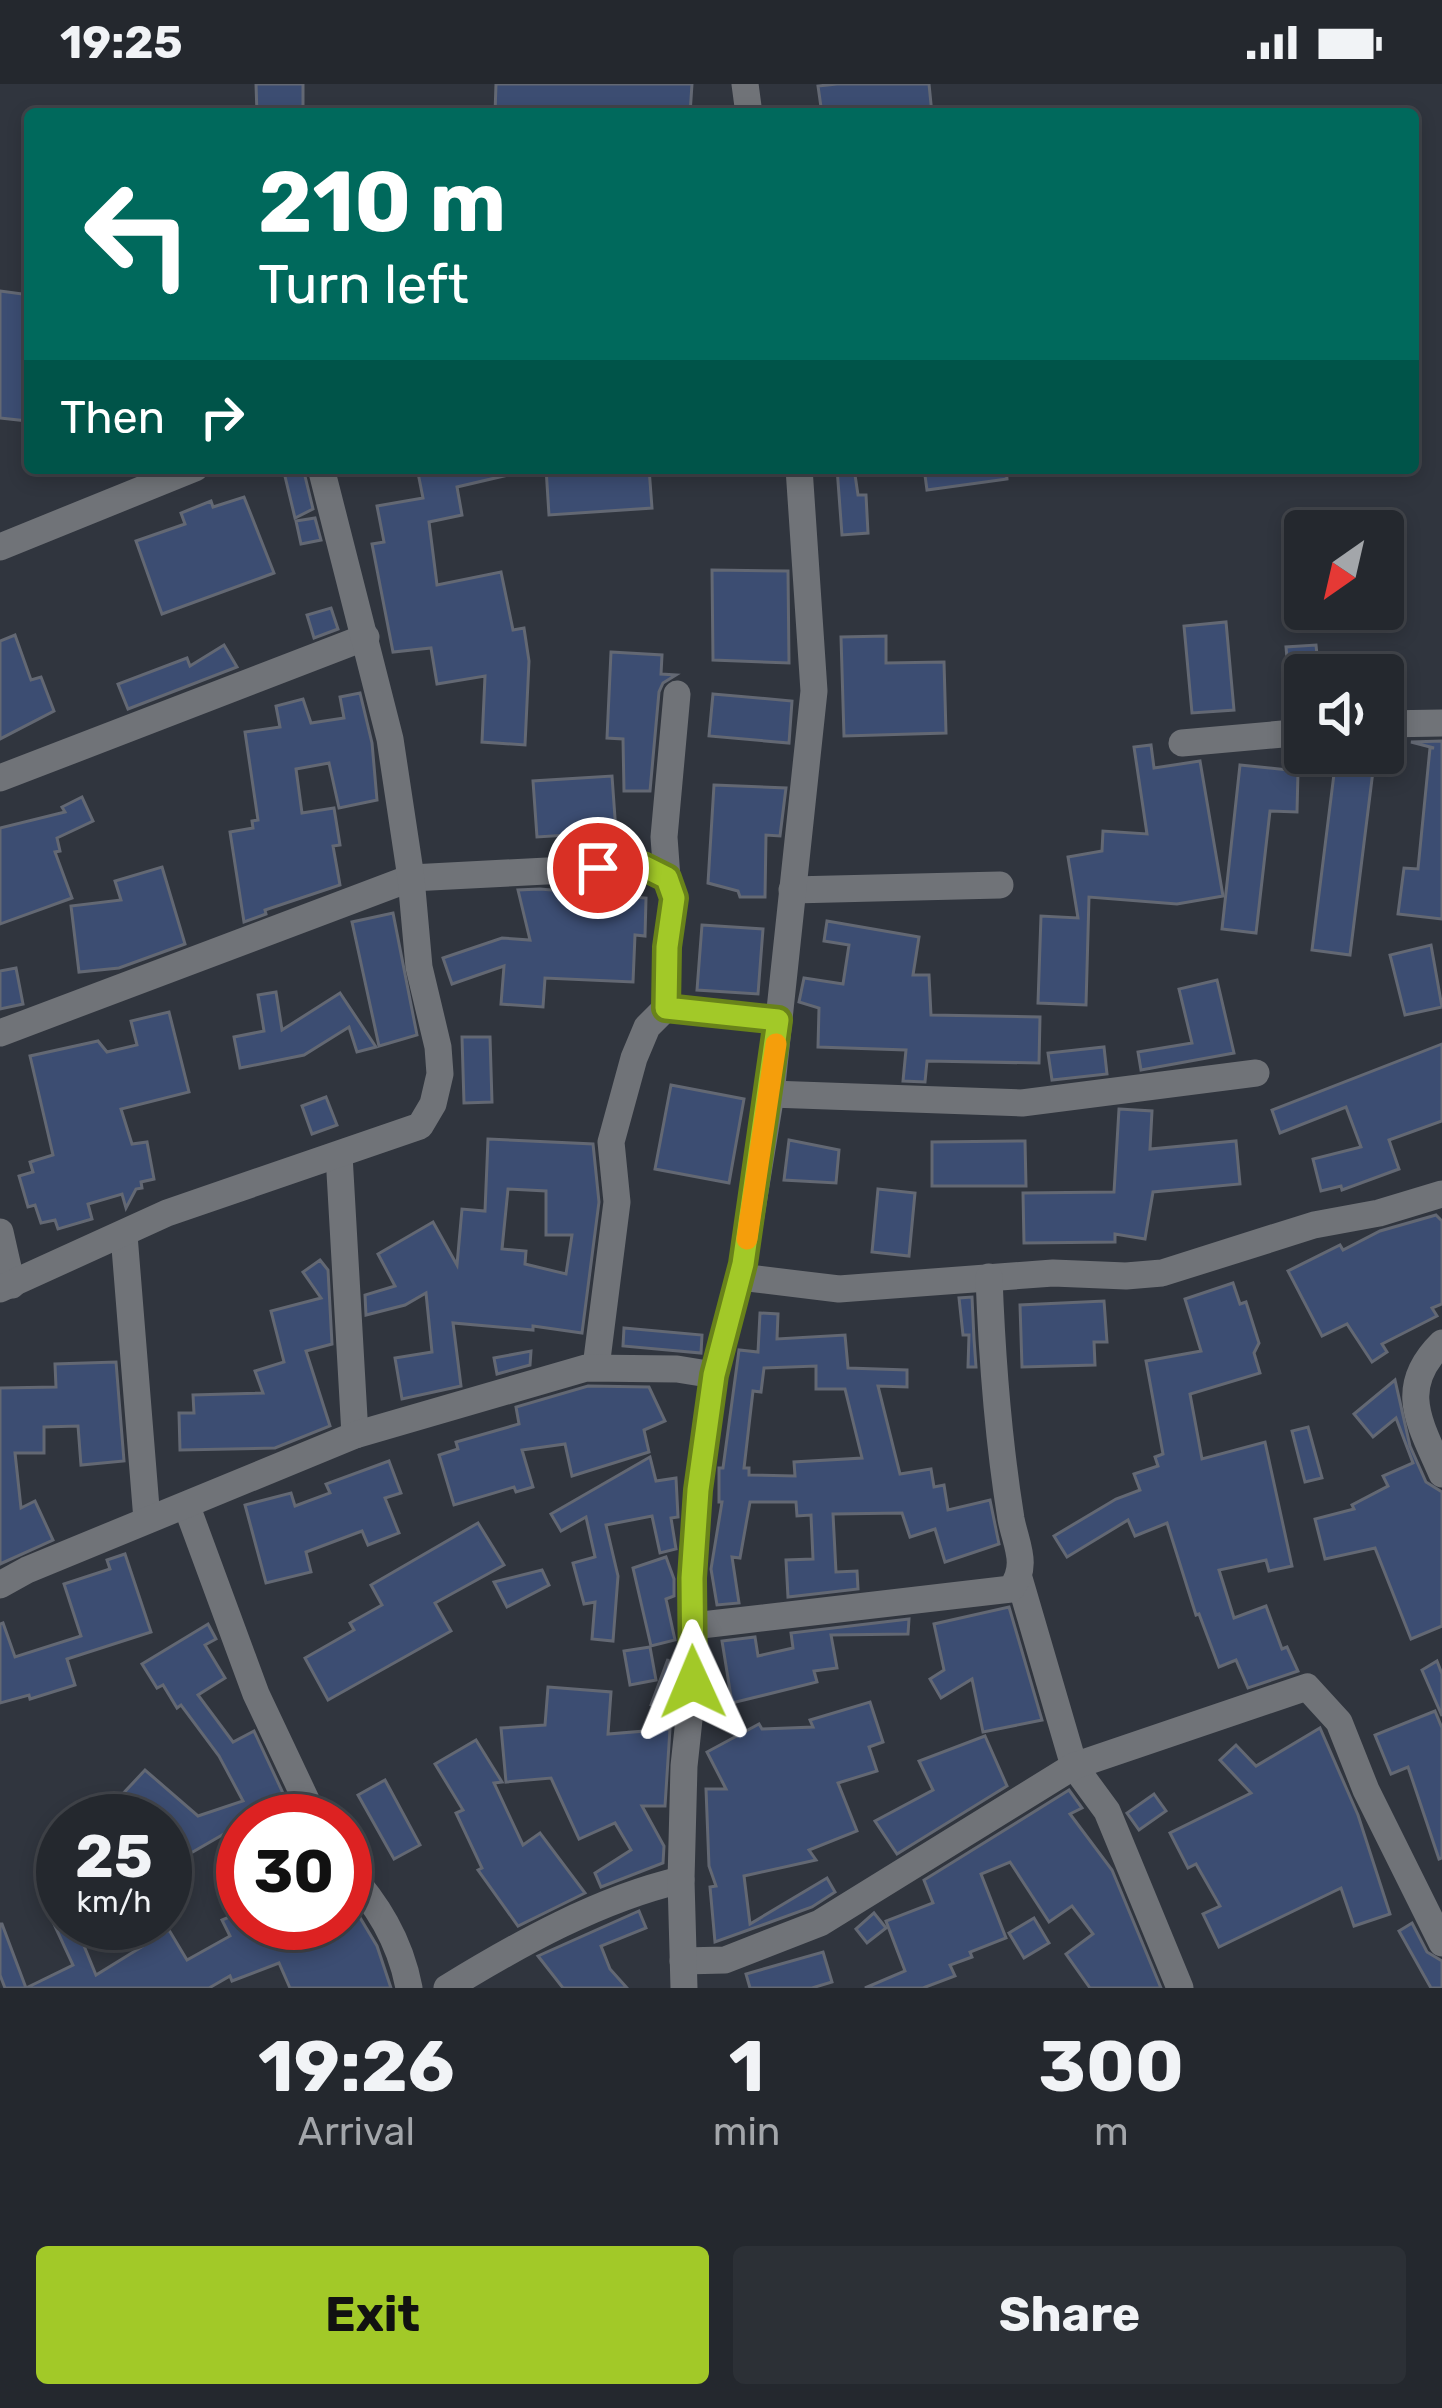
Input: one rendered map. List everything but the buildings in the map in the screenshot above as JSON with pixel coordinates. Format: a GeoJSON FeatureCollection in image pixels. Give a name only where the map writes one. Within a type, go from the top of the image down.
{"type":"FeatureCollection","features":[{"type":"Feature","properties":{"kind":"street"},"geometry":{"type":"LineString","coordinates":[[0,547],[180,474]]}},
{"type":"Feature","properties":{"kind":"street"},"geometry":{"type":"LineString","coordinates":[[0,1232],[6,1287],[167,1213],[420,1126],[437,1089],[438,1046],[419,967],[390,739],[323,474]]}},
{"type":"Feature","properties":{"kind":"street"},"geometry":{"type":"LineString","coordinates":[[799,474],[814,691],[770,1094],[740,1277],[714,1375],[698,1490],[693,1682],[684,1766],[684,1975],[820,1923],[1073,1766],[1307,1687],[1339,1722],[1366,1790],[1442,1943]]}},
{"type":"Feature","properties":{"kind":"street"},"geometry":{"type":"LineString","coordinates":[[0,778],[366,638]]}},
{"type":"Feature","properties":{"kind":"street"},"geometry":{"type":"LineString","coordinates":[[596,1367],[617,1202],[611,1142],[634,1058],[647,1028],[666,1008],[674,898],[667,878],[664,837],[676,694]]}},
{"type":"Feature","properties":{"kind":"street"},"geometry":{"type":"LineString","coordinates":[[1404,724],[1442,723]]}},
{"type":"Feature","properties":{"kind":"street"},"geometry":{"type":"LineString","coordinates":[[1182,743],[1284,734]]}},
{"type":"Feature","properties":{"kind":"street"},"geometry":{"type":"LineString","coordinates":[[0,1034],[411,878],[643,866],[667,878]]}},
{"type":"Feature","properties":{"kind":"street"},"geometry":{"type":"LineString","coordinates":[[792,890],[1000,885]]}},
{"type":"Feature","properties":{"kind":"street"},"geometry":{"type":"LineString","coordinates":[[666,1008],[778,1020]]}},
{"type":"Feature","properties":{"kind":"street"},"geometry":{"type":"LineString","coordinates":[[770,1094],[1022,1103],[1256,1073]]}},
{"type":"Feature","properties":{"kind":"street"},"geometry":{"type":"LineString","coordinates":[[339,1155],[355,1435]]}},
{"type":"Feature","properties":{"kind":"street"},"geometry":{"type":"LineString","coordinates":[[740,1277],[839,1289],[989,1277],[1162,1273],[1314,1225],[1379,1213],[1442,1193]]}},
{"type":"Feature","properties":{"kind":"street"},"geometry":{"type":"LineString","coordinates":[[124,1235],[147,1520]]}},
{"type":"Feature","properties":{"kind":"street"},"geometry":{"type":"LineString","coordinates":[[692,1625],[1011,1589],[1022,1561],[996,1420],[989,1277]]}},
{"type":"Feature","properties":{"kind":"street"},"geometry":{"type":"LineString","coordinates":[[1442,1343],[1418,1372],[1414,1391],[1419,1421],[1442,1474]]}},
{"type":"Feature","properties":{"kind":"street"},"geometry":{"type":"LineString","coordinates":[[0,1585],[355,1435],[596,1367],[714,1375]]}},
{"type":"Feature","properties":{"kind":"street"},"geometry":{"type":"LineString","coordinates":[[187,1507],[256,1694],[303,1794]]}},
{"type":"Feature","properties":{"kind":"street"},"geometry":{"type":"LineString","coordinates":[[1019,1578],[1073,1766],[1106,1811],[1180,1988]]}},
{"type":"Feature","properties":{"kind":"street"},"geometry":{"type":"LineString","coordinates":[[447,1988],[498,1957],[643,1889],[681,1880]]}},
{"type":"Feature","properties":{"kind":"street"},"geometry":{"type":"LineString","coordinates":[[372,1902],[384,1917],[409,1988]]}},
{"type":"Feature","properties":{"kind":"slow traffic"},"geometry":{"type":"LineString","coordinates":[[747,1239],[776,1044]]}},
{"type":"Feature","properties":{"kind":"route"},"geometry":{"type":"LineString","coordinates":[[598,868],[643,866],[667,878],[674,898],[666,1008],[778,1020],[743,1264],[714,1375],[698,1490],[692,1578],[693,1682]]}}]}
